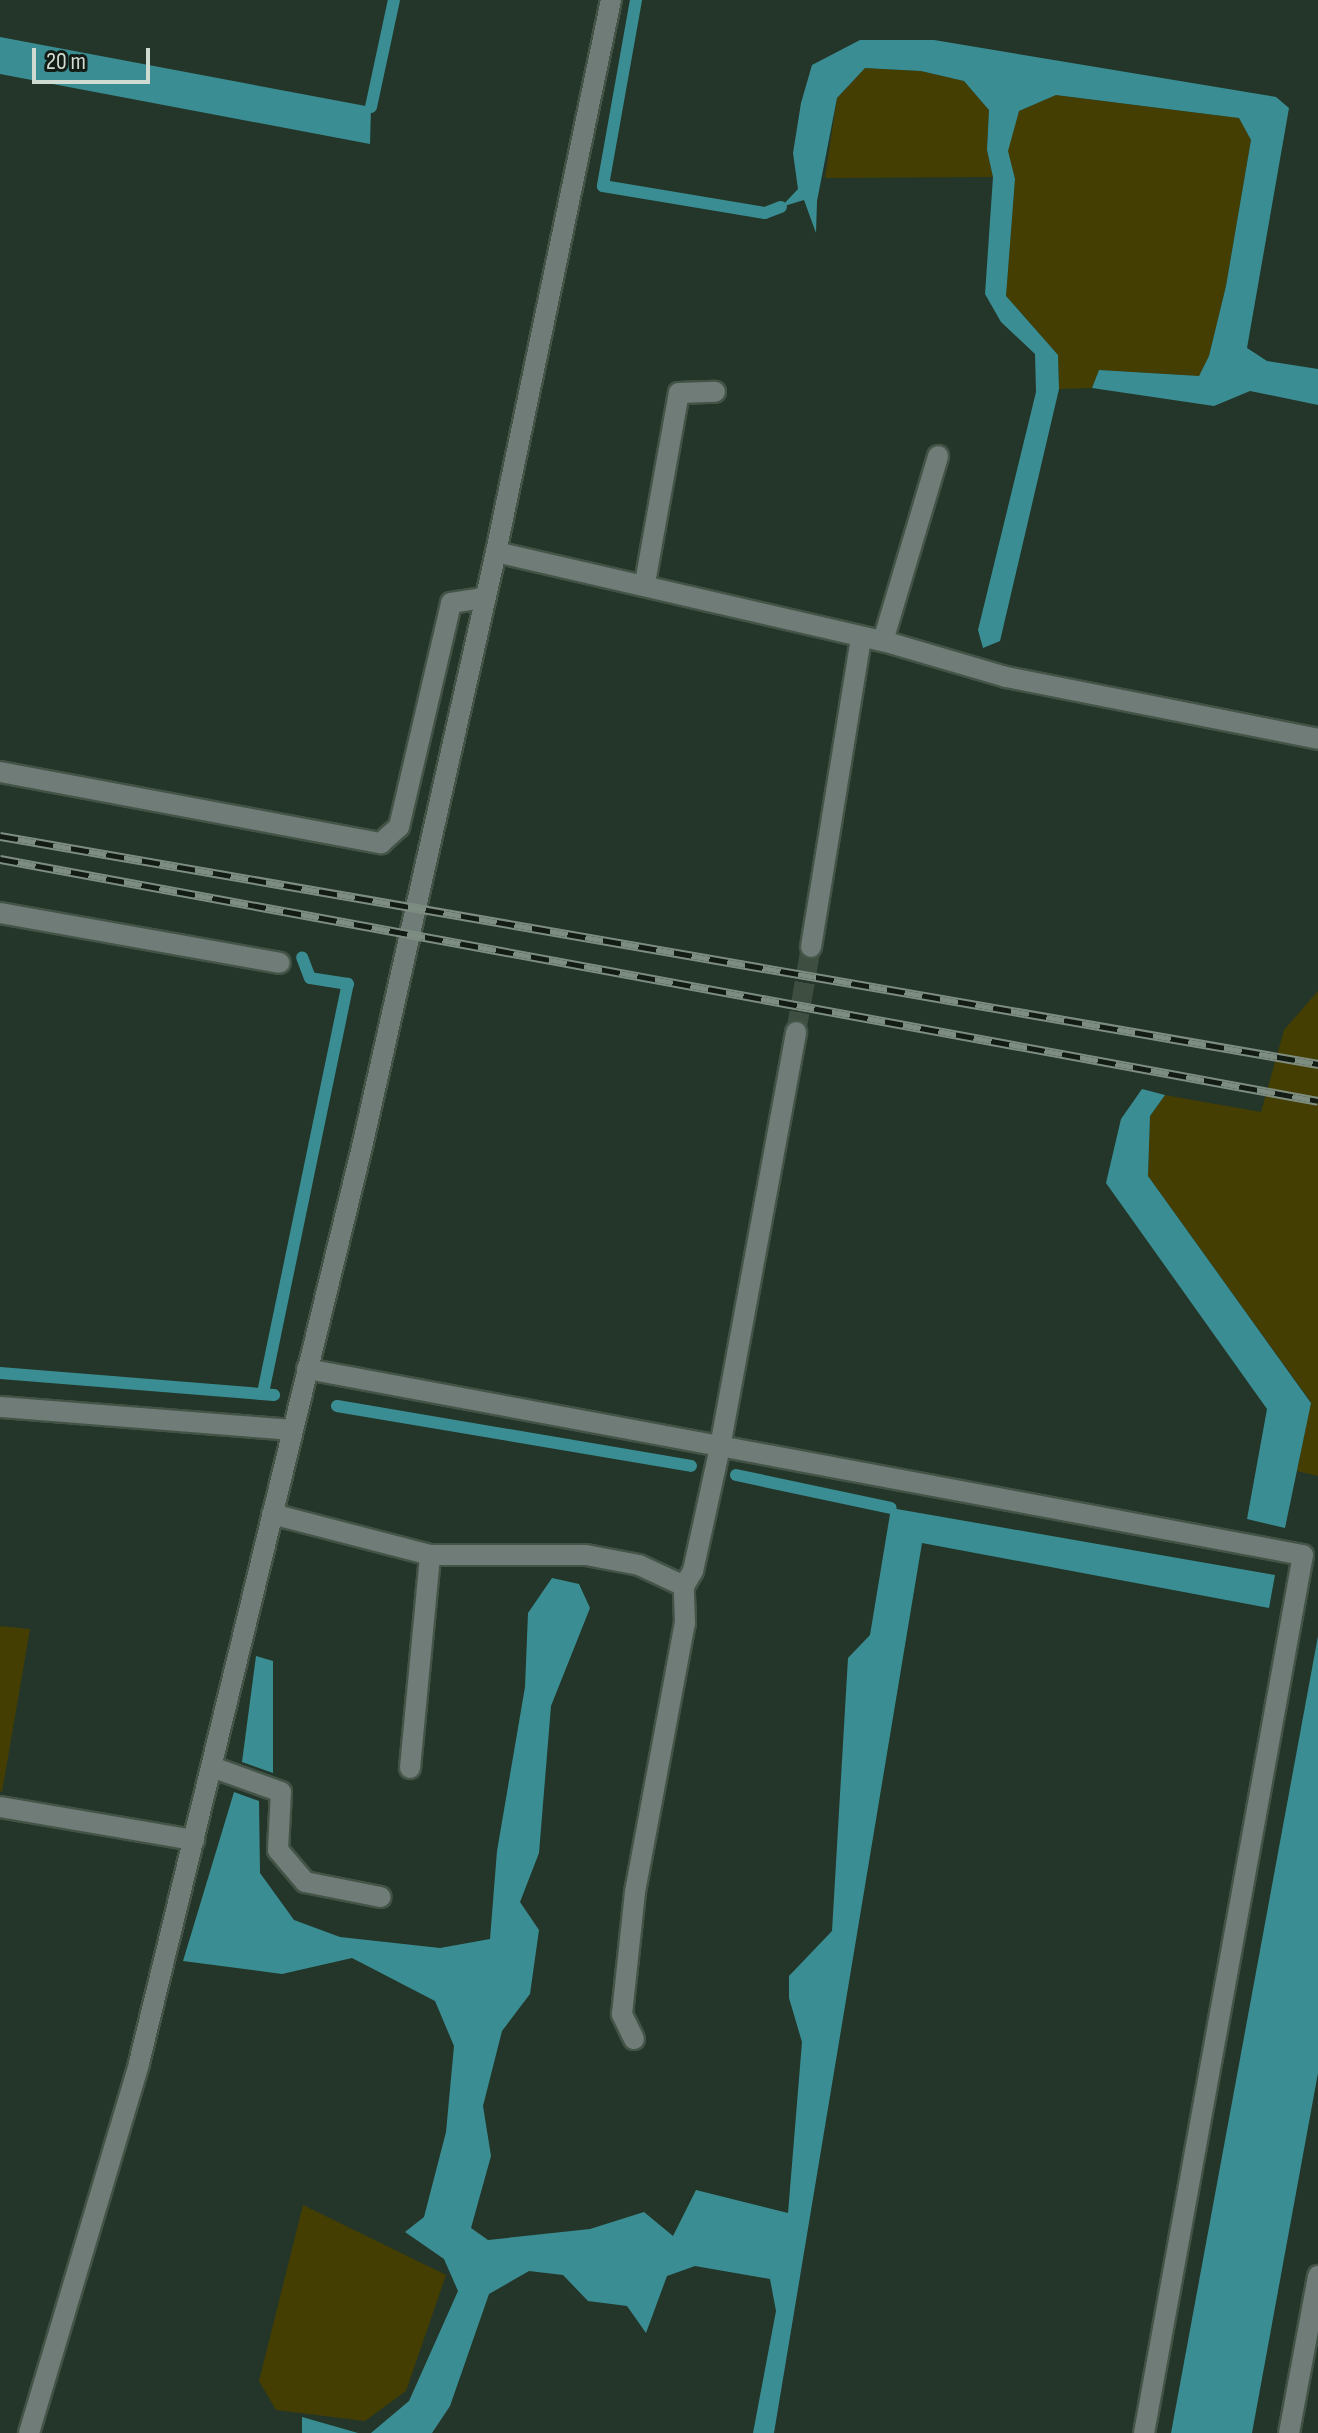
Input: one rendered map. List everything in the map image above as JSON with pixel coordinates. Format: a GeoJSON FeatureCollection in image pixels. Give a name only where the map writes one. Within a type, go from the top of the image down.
{"type":"FeatureCollection","features":[{"type":"Feature","properties":{"kind":"street"},"geometry":{"type":"LineString","coordinates":[[29,2433],[139,2063],[406,960],[496,552],[611,0]]}},
{"type":"Feature","properties":{"kind":"street"},"geometry":{"type":"LineString","coordinates":[[645,583],[679,393],[715,392]]}},
{"type":"Feature","properties":{"kind":"street"},"geometry":{"type":"LineString","coordinates":[[883,641],[938,456]]}},
{"type":"Feature","properties":{"kind":"street"},"geometry":{"type":"LineString","coordinates":[[496,552],[645,583],[883,641],[1006,677],[1318,739]]}},
{"type":"Feature","properties":{"kind":"street"},"geometry":{"type":"LineString","coordinates":[[0,772],[381,843],[399,827],[451,603],[484,598]]}},
{"type":"Feature","properties":{"kind":"street"},"geometry":{"type":"LineString","coordinates":[[811,947],[861,637]]}},
{"type":"Feature","properties":{"kind":"street"},"geometry":{"type":"LineString","coordinates":[[0,913],[280,963]]}},
{"type":"Feature","properties":{"kind":"street"},"geometry":{"type":"LineString","coordinates":[[634,2039],[622,2014],[635,1892],[685,1623],[684,1586],[693,1571],[720,1447],[796,1032]]}},
{"type":"Feature","properties":{"kind":"street"},"geometry":{"type":"LineString","coordinates":[[307,1369],[1303,1555],[1144,2433]]}},
{"type":"Feature","properties":{"kind":"street"},"geometry":{"type":"LineString","coordinates":[[0,1407],[292,1430]]}},
{"type":"Feature","properties":{"kind":"street"},"geometry":{"type":"LineString","coordinates":[[272,1514],[430,1555],[586,1555],[639,1565],[684,1586]]}},
{"type":"Feature","properties":{"kind":"street"},"geometry":{"type":"LineString","coordinates":[[410,1768],[430,1555]]}},
{"type":"Feature","properties":{"kind":"street"},"geometry":{"type":"LineString","coordinates":[[212,1767],[281,1792],[278,1850],[305,1882],[381,1897]]}},
{"type":"Feature","properties":{"kind":"street"},"geometry":{"type":"LineString","coordinates":[[0,1807],[194,1840]]}},
{"type":"Feature","properties":{"kind":"street"},"geometry":{"type":"LineString","coordinates":[[1289,2433],[1318,2276]]}},
{"type":"Feature","properties":{"kind":"shaded area"},"geometry":{"type":"Polygon","coordinates":[[[865,68],[921,71],[964,81],[989,110],[987,150],[993,177],[825,178],[837,98],[865,68]]]}},
{"type":"Feature","properties":{"kind":"shaded area"},"geometry":{"type":"Polygon","coordinates":[[[1056,95],[1239,118],[1251,140],[1226,286],[1209,356],[1199,376],[1099,370],[1092,388],[1059,389],[1058,355],[1006,296],[1015,179],[1007,151],[1019,111],[1056,95]]]}},
{"type":"Feature","properties":{"kind":"shaded area"},"geometry":{"type":"Polygon","coordinates":[[[1318,991],[1318,1476],[1297,1471],[1311,1402],[1148,1176],[1150,1116],[1165,1095],[1261,1112],[1284,1030],[1318,991]]]}},
{"type":"Feature","properties":{"kind":"shaded area"},"geometry":{"type":"Polygon","coordinates":[[[0,1626],[30,1629],[2,1792],[0,1791],[0,1626]]]}},
{"type":"Feature","properties":{"kind":"shaded area"},"geometry":{"type":"Polygon","coordinates":[[[303,2205],[446,2275],[406,2391],[365,2421],[276,2410],[259,2381],[303,2205]]]}},
{"type":"Feature","properties":{"kind":"water"},"geometry":{"type":"Polygon","coordinates":[[[0,37],[371,107],[370,144],[0,74],[0,37]]]}},
{"type":"Feature","properties":{"kind":"water"},"geometry":{"type":"Polygon","coordinates":[[[860,40],[934,40],[1276,97],[1289,108],[1247,348],[1267,361],[1318,369],[1318,405],[1250,391],[1214,406],[1092,388],[1099,370],[1199,376],[1209,356],[1226,286],[1251,140],[1239,118],[1056,95],[1019,111],[1008,151],[1015,179],[1006,296],[1058,355],[1059,389],[1000,641],[983,648],[978,630],[1036,392],[1035,354],[1001,322],[985,294],[993,177],[987,150],[989,110],[964,81],[921,71],[865,68],[837,98],[817,201],[816,233],[804,200],[781,207],[798,189],[793,153],[801,103],[812,65],[860,40]]]}},
{"type":"Feature","properties":{"kind":"water"},"geometry":{"type":"Polygon","coordinates":[[[1142,1089],[1165,1095],[1150,1116],[1148,1176],[1311,1403],[1285,1528],[1247,1519],[1267,1409],[1106,1183],[1121,1119],[1142,1089]]]}},
{"type":"Feature","properties":{"kind":"water"},"geometry":{"type":"Polygon","coordinates":[[[891,1508],[1275,1575],[1269,1608],[922,1543],[774,2433],[753,2433],[776,2311],[770,2279],[695,2266],[667,2276],[646,2333],[627,2306],[588,2301],[563,2275],[529,2271],[489,2294],[450,2406],[432,2433],[371,2433],[409,2401],[458,2291],[444,2259],[405,2232],[424,2217],[446,2132],[454,2046],[435,2001],[352,1958],[282,1974],[183,1961],[234,1792],[259,1801],[260,1873],[294,1920],[340,1937],[440,1948],[490,1939],[497,1851],[525,1687],[528,1613],[552,1578],[579,1584],[590,1608],[551,1706],[539,1853],[520,1902],[539,1930],[530,1994],[502,2031],[483,2106],[491,2156],[471,2228],[488,2240],[590,2229],[644,2212],[673,2236],[696,2190],[788,2213],[802,2042],[789,1998],[789,1976],[832,1931],[848,1658],[870,1635],[891,1508]]]}},
{"type":"Feature","properties":{"kind":"water"},"geometry":{"type":"Polygon","coordinates":[[[1318,1636],[1318,2073],[1252,2433],[1171,2433],[1318,1636]]]}},
{"type":"Feature","properties":{"kind":"water"},"geometry":{"type":"Polygon","coordinates":[[[256,1656],[273,1661],[273,1773],[242,1762],[256,1656]]]}},
{"type":"Feature","properties":{"kind":"water"},"geometry":{"type":"Polygon","coordinates":[[[302,2417],[358,2433],[302,2433],[302,2417]]]}},
{"type":"Feature","properties":{"kind":"waterway"},"geometry":{"type":"LineString","coordinates":[[371,107],[394,0]]}},
{"type":"Feature","properties":{"kind":"waterway"},"geometry":{"type":"LineString","coordinates":[[636,0],[603,186],[765,213],[781,207]]}},
{"type":"Feature","properties":{"kind":"waterway"},"geometry":{"type":"LineString","coordinates":[[263,1393],[348,984],[310,978],[302,957]]}},
{"type":"Feature","properties":{"kind":"waterway"},"geometry":{"type":"LineString","coordinates":[[0,1373],[274,1395]]}},
{"type":"Feature","properties":{"kind":"waterway"},"geometry":{"type":"LineString","coordinates":[[337,1406],[691,1466]]}},
{"type":"Feature","properties":{"kind":"waterway"},"geometry":{"type":"LineString","coordinates":[[736,1475],[891,1508]]}},
{"type":"Feature","properties":{"kind":"tunnel"},"geometry":{"type":"LineString","coordinates":[[796,1032],[811,947]]}},
{"type":"Feature","properties":{"kind":"railway"},"geometry":{"type":"LineString","coordinates":[[0,836],[1318,1064]]}},
{"type":"Feature","properties":{"kind":"railway"},"geometry":{"type":"LineString","coordinates":[[0,859],[1318,1101]]}}]}
